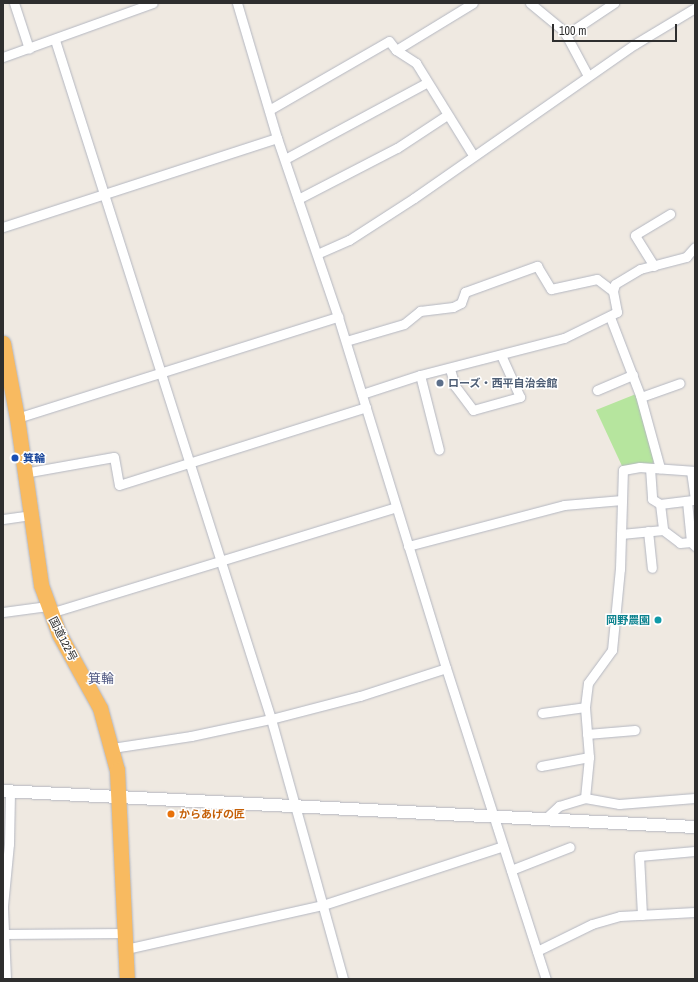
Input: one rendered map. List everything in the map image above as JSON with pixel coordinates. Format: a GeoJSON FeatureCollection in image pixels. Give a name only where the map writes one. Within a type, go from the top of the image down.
{"type":"FeatureCollection","features":[{"type":"Feature","properties":{"kind":"highway","name":"国道122号"},"geometry":{"type":"LineString","coordinates":[[4,353],[17,418],[41,585],[49,610],[100,708],[112,748],[118,796],[126,932],[127,979]]}},
{"type":"Feature","properties":{"kind":"street"},"geometry":{"type":"LineString","coordinates":[[14,3],[29,49]]}},
{"type":"Feature","properties":{"kind":"street"},"geometry":{"type":"LineString","coordinates":[[3,57],[55,40],[153,3]]}},
{"type":"Feature","properties":{"kind":"street"},"geometry":{"type":"LineString","coordinates":[[237,3],[277,138],[346,341],[446,668],[546,979]]}},
{"type":"Feature","properties":{"kind":"street"},"geometry":{"type":"LineString","coordinates":[[396,50],[473,3]]}},
{"type":"Feature","properties":{"kind":"street"},"geometry":{"type":"LineString","coordinates":[[530,3],[566,35],[588,76]]}},
{"type":"Feature","properties":{"kind":"street"},"geometry":{"type":"LineString","coordinates":[[566,35],[614,3]]}},
{"type":"Feature","properties":{"kind":"street"},"geometry":{"type":"LineString","coordinates":[[317,254],[356,236],[414,198],[473,155],[635,44],[695,8]]}},
{"type":"Feature","properties":{"kind":"street"},"geometry":{"type":"LineString","coordinates":[[55,40],[272,719],[343,979]]}},
{"type":"Feature","properties":{"kind":"street"},"geometry":{"type":"LineString","coordinates":[[269,110],[389,41],[396,50],[416,63],[426,83],[473,155]]}},
{"type":"Feature","properties":{"kind":"street"},"geometry":{"type":"LineString","coordinates":[[285,159],[426,83]]}},
{"type":"Feature","properties":{"kind":"street"},"geometry":{"type":"LineString","coordinates":[[298,199],[397,148],[447,115]]}},
{"type":"Feature","properties":{"kind":"street"},"geometry":{"type":"LineString","coordinates":[[3,227],[277,138]]}},
{"type":"Feature","properties":{"kind":"street"},"geometry":{"type":"LineString","coordinates":[[654,266],[635,235],[670,214]]}},
{"type":"Feature","properties":{"kind":"street"},"geometry":{"type":"LineString","coordinates":[[362,394],[420,375],[450,369],[564,338],[610,317],[617,312],[613,291],[615,284],[640,269],[686,258],[695,247]]}},
{"type":"Feature","properties":{"kind":"street"},"geometry":{"type":"LineString","coordinates":[[346,341],[404,324],[420,311],[453,307],[460,302],[466,292],[538,266],[551,289],[597,279],[613,291]]}},
{"type":"Feature","properties":{"kind":"street"},"geometry":{"type":"LineString","coordinates":[[17,418],[338,317]]}},
{"type":"Feature","properties":{"kind":"street"},"geometry":{"type":"LineString","coordinates":[[610,317],[641,397],[660,468]]}},
{"type":"Feature","properties":{"kind":"street"},"geometry":{"type":"LineString","coordinates":[[450,369],[455,386],[473,410],[520,397],[502,354]]}},
{"type":"Feature","properties":{"kind":"street"},"geometry":{"type":"LineString","coordinates":[[420,375],[439,450]]}},
{"type":"Feature","properties":{"kind":"street"},"geometry":{"type":"LineString","coordinates":[[597,390],[633,376]]}},
{"type":"Feature","properties":{"kind":"street"},"geometry":{"type":"LineString","coordinates":[[641,397],[680,383]]}},
{"type":"Feature","properties":{"kind":"street"},"geometry":{"type":"LineString","coordinates":[[24,473],[114,457],[119,485],[366,407]]}},
{"type":"Feature","properties":{"kind":"street"},"geometry":{"type":"LineString","coordinates":[[650,468],[652,499],[660,504],[692,500]]}},
{"type":"Feature","properties":{"kind":"street"},"geometry":{"type":"LineString","coordinates":[[585,798],[589,757],[585,707],[588,683],[612,650],[621,534],[623,470],[660,468],[693,471],[693,544],[680,543],[663,530],[621,534]]}},
{"type":"Feature","properties":{"kind":"street"},"geometry":{"type":"LineString","coordinates":[[408,546],[564,505],[622,500]]}},
{"type":"Feature","properties":{"kind":"street"},"geometry":{"type":"LineString","coordinates":[[660,504],[663,530]]}},
{"type":"Feature","properties":{"kind":"street"},"geometry":{"type":"LineString","coordinates":[[3,612],[49,610],[222,562],[396,507]]}},
{"type":"Feature","properties":{"kind":"street"},"geometry":{"type":"LineString","coordinates":[[3,519],[31,515]]}},
{"type":"Feature","properties":{"kind":"street"},"geometry":{"type":"LineString","coordinates":[[648,531],[652,568]]}},
{"type":"Feature","properties":{"kind":"street"},"geometry":{"type":"LineString","coordinates":[[112,748],[191,736],[272,719],[360,696],[446,668]]}},
{"type":"Feature","properties":{"kind":"street"},"geometry":{"type":"LineString","coordinates":[[542,713],[585,707]]}},
{"type":"Feature","properties":{"kind":"street"},"geometry":{"type":"LineString","coordinates":[[587,734],[635,730]]}},
{"type":"Feature","properties":{"kind":"street"},"geometry":{"type":"LineString","coordinates":[[542,766],[589,757]]}},
{"type":"Feature","properties":{"kind":"street"},"geometry":{"type":"LineString","coordinates":[[6,979],[3,906],[9,844],[6,791],[494,815],[695,827]]}},
{"type":"Feature","properties":{"kind":"street"},"geometry":{"type":"LineString","coordinates":[[546,818],[558,806],[585,798],[619,804],[695,798]]}},
{"type":"Feature","properties":{"kind":"street"},"geometry":{"type":"LineString","coordinates":[[126,949],[323,905],[503,846]]}},
{"type":"Feature","properties":{"kind":"street"},"geometry":{"type":"LineString","coordinates":[[511,870],[570,847]]}},
{"type":"Feature","properties":{"kind":"street"},"geometry":{"type":"LineString","coordinates":[[642,915],[639,856],[695,851]]}},
{"type":"Feature","properties":{"kind":"street"},"geometry":{"type":"LineString","coordinates":[[537,951],[592,924],[620,916],[695,912]]}},
{"type":"Feature","properties":{"kind":"street"},"geometry":{"type":"LineString","coordinates":[[4,934],[126,932]]}},
{"type":"Feature","properties":{"kind":"green space"},"geometry":{"type":"Polygon","coordinates":[[[636,394],[654,461],[652,465],[622,466],[596,410],[636,394]]]}},
{"type":"Feature","properties":{"kind":"place","name":"ローズ・西平自治会館"},"geometry":{"type":"Point","coordinates":[440,383]}},
{"type":"Feature","properties":{"kind":"place","name":"箕輪"},"geometry":{"type":"Point","coordinates":[15,458]}},
{"type":"Feature","properties":{"kind":"place","name":"岡野農園"},"geometry":{"type":"Point","coordinates":[658,620]}},
{"type":"Feature","properties":{"kind":"place","name":"からあげの匠"},"geometry":{"type":"Point","coordinates":[171,814]}},
{"type":"Feature","properties":{"kind":"district","name":"箕輪"},"geometry":{"type":"Point","coordinates":[101,679]}}]}
